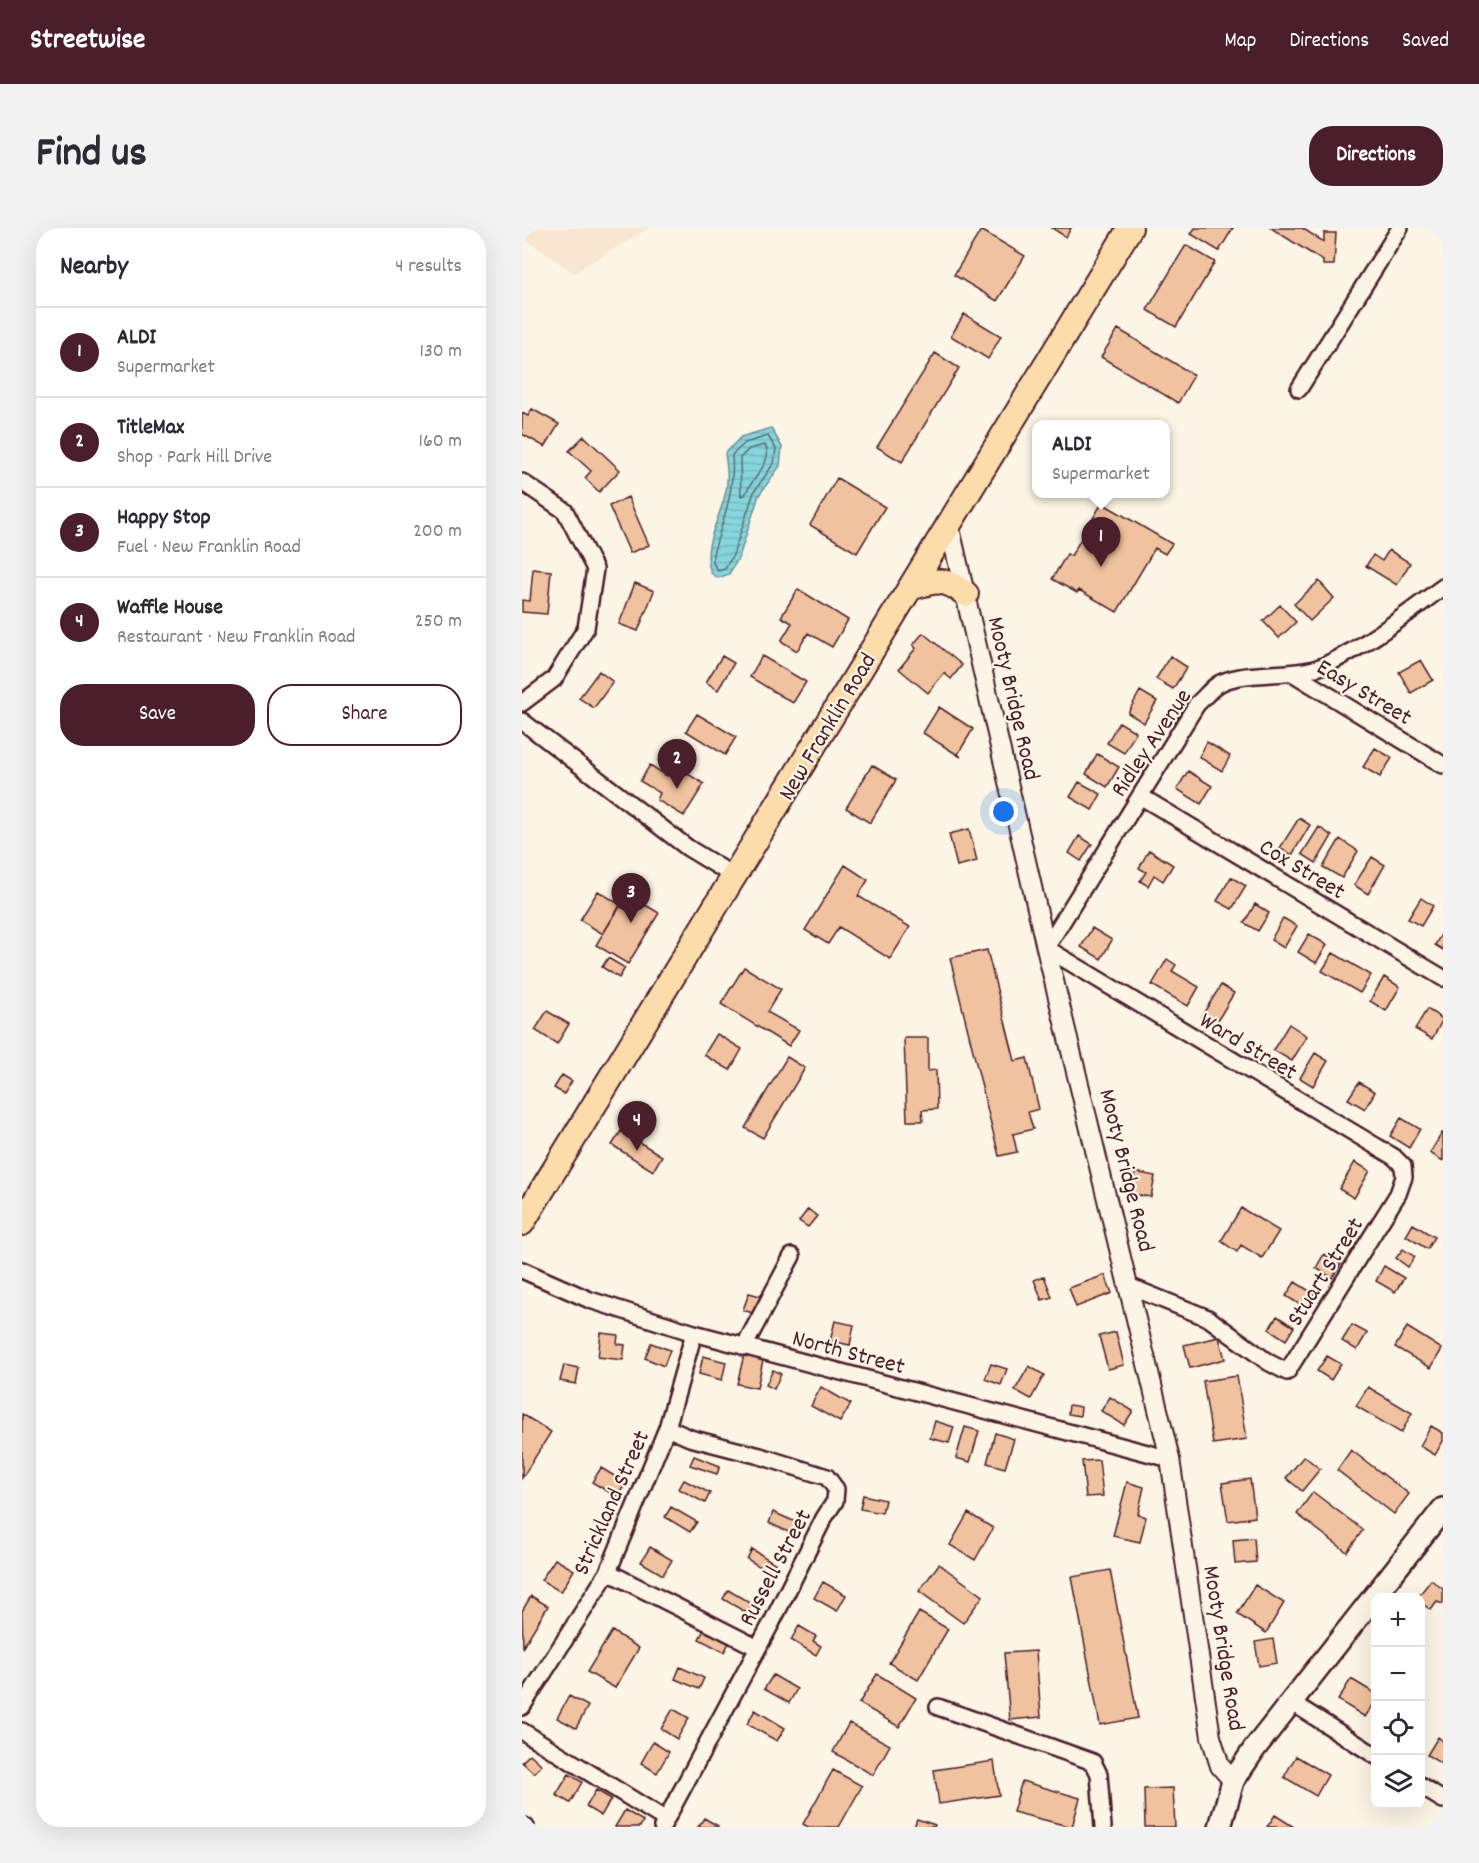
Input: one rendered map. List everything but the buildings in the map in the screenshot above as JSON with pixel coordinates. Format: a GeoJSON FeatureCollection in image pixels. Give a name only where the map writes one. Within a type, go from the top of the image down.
{"type":"FeatureCollection","features":[{"type":"Feature","properties":{"kind":"highway","name":"New Franklin Road"},"geometry":{"type":"LineString","coordinates":[[522,1223],[1130,228]]}},
{"type":"Feature","properties":{"kind":"highway"},"geometry":{"type":"LineString","coordinates":[[910,588],[929,582],[951,582],[966,594]]}},
{"type":"Feature","properties":{"kind":"main road"},"geometry":{"type":"LineString","coordinates":[[1220,1827],[1233,1780],[1291,1702],[1443,1509]]}},
{"type":"Feature","properties":{"kind":"street"},"geometry":{"type":"LineString","coordinates":[[1299,389],[1400,228]]}},
{"type":"Feature","properties":{"kind":"street"},"geometry":{"type":"LineString","coordinates":[[522,482],[565,511],[596,569],[586,628],[554,679],[522,704]]}},
{"type":"Feature","properties":{"kind":"street","name":"Mooty Bridge Road"},"geometry":{"type":"LineString","coordinates":[[950,524],[1046,948],[1131,1287],[1170,1459],[1212,1737],[1220,1766],[1233,1780]]}},
{"type":"Feature","properties":{"kind":"street","name":"Ridley Avenue"},"geometry":{"type":"LineString","coordinates":[[1046,948],[1197,704],[1218,684],[1241,678],[1294,674],[1323,666],[1375,637],[1443,587]]}},
{"type":"Feature","properties":{"kind":"street","name":"Easy Street"},"geometry":{"type":"LineString","coordinates":[[1294,674],[1443,765]]}},
{"type":"Feature","properties":{"kind":"street"},"geometry":{"type":"LineString","coordinates":[[522,721],[688,848],[734,876]]}},
{"type":"Feature","properties":{"kind":"street","name":"Cox Street"},"geometry":{"type":"LineString","coordinates":[[1140,796],[1443,978]]}},
{"type":"Feature","properties":{"kind":"street","name":"Ward Street"},"geometry":{"type":"LineString","coordinates":[[1046,948],[1394,1157],[1403,1166],[1404,1177],[1398,1194]]}},
{"type":"Feature","properties":{"kind":"street","name":"Stuart Street"},"geometry":{"type":"LineString","coordinates":[[1131,1287],[1208,1318],[1268,1362],[1287,1372],[1398,1194]]}},
{"type":"Feature","properties":{"kind":"street"},"geometry":{"type":"LineString","coordinates":[[744,1347],[792,1256]]}},
{"type":"Feature","properties":{"kind":"street","name":"North Street"},"geometry":{"type":"LineString","coordinates":[[522,1269],[590,1300],[694,1333],[1170,1459]]}},
{"type":"Feature","properties":{"kind":"street","name":"Strickland Street"},"geometry":{"type":"LineString","coordinates":[[522,1707],[608,1572],[667,1428],[694,1333]]}},
{"type":"Feature","properties":{"kind":"street","name":"Russell Street"},"geometry":{"type":"LineString","coordinates":[[664,1823],[835,1501],[836,1489],[827,1477],[819,1474],[690,1438],[667,1428]]}},
{"type":"Feature","properties":{"kind":"street"},"geometry":{"type":"LineString","coordinates":[[608,1572],[756,1647]]}},
{"type":"Feature","properties":{"kind":"street"},"geometry":{"type":"LineString","coordinates":[[1291,1702],[1374,1755]]}},
{"type":"Feature","properties":{"kind":"street"},"geometry":{"type":"LineString","coordinates":[[938,1707],[1093,1762],[1099,1774],[1103,1827]]}},
{"type":"Feature","properties":{"kind":"street"},"geometry":{"type":"LineString","coordinates":[[522,1731],[664,1823]]}},
{"type":"Feature","properties":{"kind":"street"},"geometry":{"type":"LineString","coordinates":[[1425,1789],[1443,1800]]}},
{"type":"Feature","properties":{"kind":"shaded area"},"geometry":{"type":"Polygon","coordinates":[[[522,228],[649,228],[574,273],[522,237],[522,228]]]}},
{"type":"Feature","properties":{"kind":"water"},"geometry":{"type":"Polygon","coordinates":[[[771,428],[782,447],[780,466],[759,495],[739,557],[729,574],[718,578],[711,573],[708,554],[726,490],[725,453],[741,437],[771,428]]]}},
{"type":"Feature","properties":{"kind":"place","name":"ALDI"},"geometry":{"type":"Point","coordinates":[1101,567]}},
{"type":"Feature","properties":{"kind":"place","name":"TitleMax"},"geometry":{"type":"Point","coordinates":[677,789]}},
{"type":"Feature","properties":{"kind":"place","name":"Happy Stop"},"geometry":{"type":"Point","coordinates":[631,923]}},
{"type":"Feature","properties":{"kind":"place","name":"Waffle House"},"geometry":{"type":"Point","coordinates":[637,1151]}}]}
